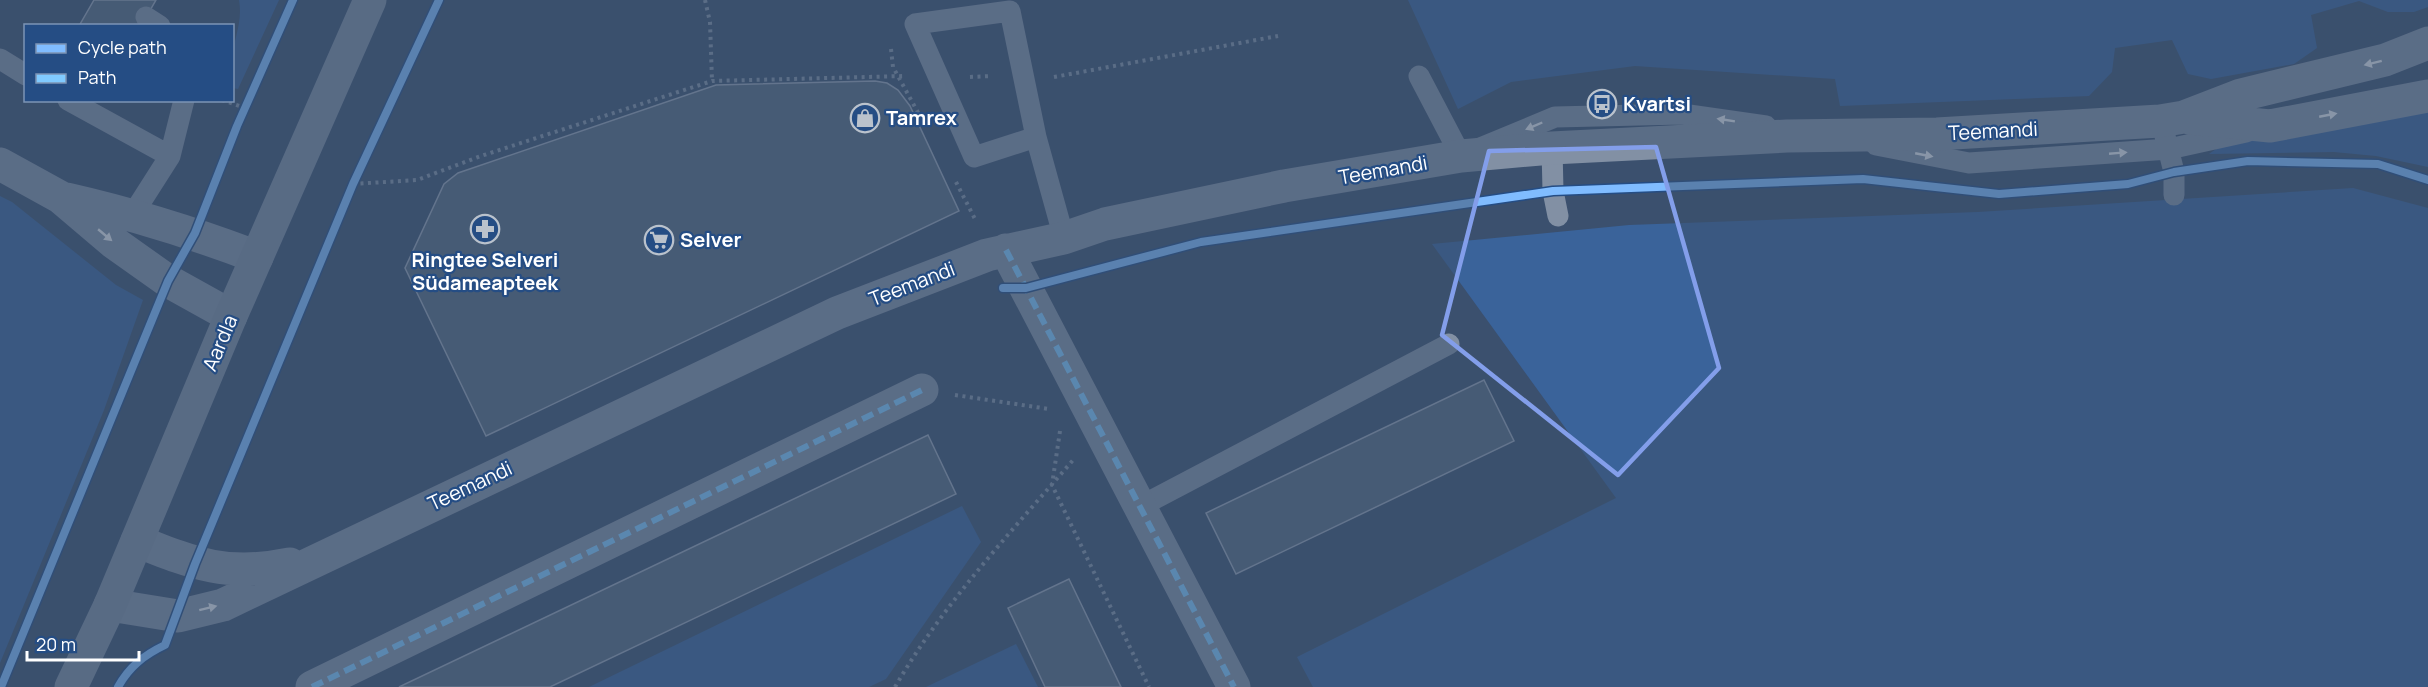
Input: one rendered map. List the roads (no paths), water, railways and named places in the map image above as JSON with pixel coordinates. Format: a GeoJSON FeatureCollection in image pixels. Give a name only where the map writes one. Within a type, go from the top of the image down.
{"type":"FeatureCollection","features":[{"type":"Feature","properties":{"kind":"street","name":"Aardla"},"geometry":{"type":"LineString","coordinates":[[71,687],[110,605],[231,316],[370,0]]}},
{"type":"Feature","properties":{"kind":"street","name":"Teemandi"},"geometry":{"type":"LineString","coordinates":[[2171,129],[2241,95],[2385,60],[2428,43]]}},
{"type":"Feature","properties":{"kind":"street","name":"Teemandi"},"geometry":{"type":"LineString","coordinates":[[110,605],[178,616],[233,601],[262,589],[316,559],[837,313],[987,255],[1064,238],[1105,224],[1273,188],[1461,156],[1552,148],[1826,136],[2271,126],[2428,96]]}},
{"type":"Feature","properties":{"kind":"street"},"geometry":{"type":"LineString","coordinates":[[0,164],[60,197],[113,242],[168,281],[231,316]]}},
{"type":"Feature","properties":{"kind":"street"},"geometry":{"type":"LineString","coordinates":[[60,197],[133,214],[195,233],[257,258]]}},
{"type":"Feature","properties":{"kind":"street"},"geometry":{"type":"LineString","coordinates":[[1006,250],[1234,687]]}},
{"type":"Feature","properties":{"kind":"street"},"geometry":{"type":"LineString","coordinates":[[312,687],[922,390]]}},
{"type":"Feature","properties":{"kind":"street","name":"Teemandi"},"geometry":{"type":"LineString","coordinates":[[137,541],[195,564],[236,571],[261,570],[316,559]]}},
{"type":"Feature","properties":{"kind":"lane"},"geometry":{"type":"LineString","coordinates":[[1036,136],[974,157],[915,24],[1010,11],[1036,136],[1064,238]]}},
{"type":"Feature","properties":{"kind":"lane"},"geometry":{"type":"LineString","coordinates":[[0,59],[24,74]]}},
{"type":"Feature","properties":{"kind":"lane"},"geometry":{"type":"LineString","coordinates":[[1419,76],[1461,156],[1555,117],[1682,114],[1826,136]]}},
{"type":"Feature","properties":{"kind":"lane"},"geometry":{"type":"LineString","coordinates":[[72,102],[170,156]]}},
{"type":"Feature","properties":{"kind":"lane"},"geometry":{"type":"LineString","coordinates":[[133,214],[170,156],[184,102]]}},
{"type":"Feature","properties":{"kind":"lane"},"geometry":{"type":"LineString","coordinates":[[2171,129],[2174,195]]}},
{"type":"Feature","properties":{"kind":"lane"},"geometry":{"type":"LineString","coordinates":[[1552,148],[1553,191],[1558,216]]}},
{"type":"Feature","properties":{"kind":"lane"},"geometry":{"type":"LineString","coordinates":[[1141,506],[1449,344]]}},
{"type":"Feature","properties":{"kind":"place","name":"Kvartsi"},"geometry":{"type":"Point","coordinates":[1602,104]}},
{"type":"Feature","properties":{"kind":"place","name":"Tamrex"},"geometry":{"type":"Point","coordinates":[865,118]}},
{"type":"Feature","properties":{"kind":"place","name":"Ringtee Selveri Südameapteek"},"geometry":{"type":"Point","coordinates":[485,229]}},
{"type":"Feature","properties":{"kind":"place","name":"Selver"},"geometry":{"type":"Point","coordinates":[659,240]}}]}
